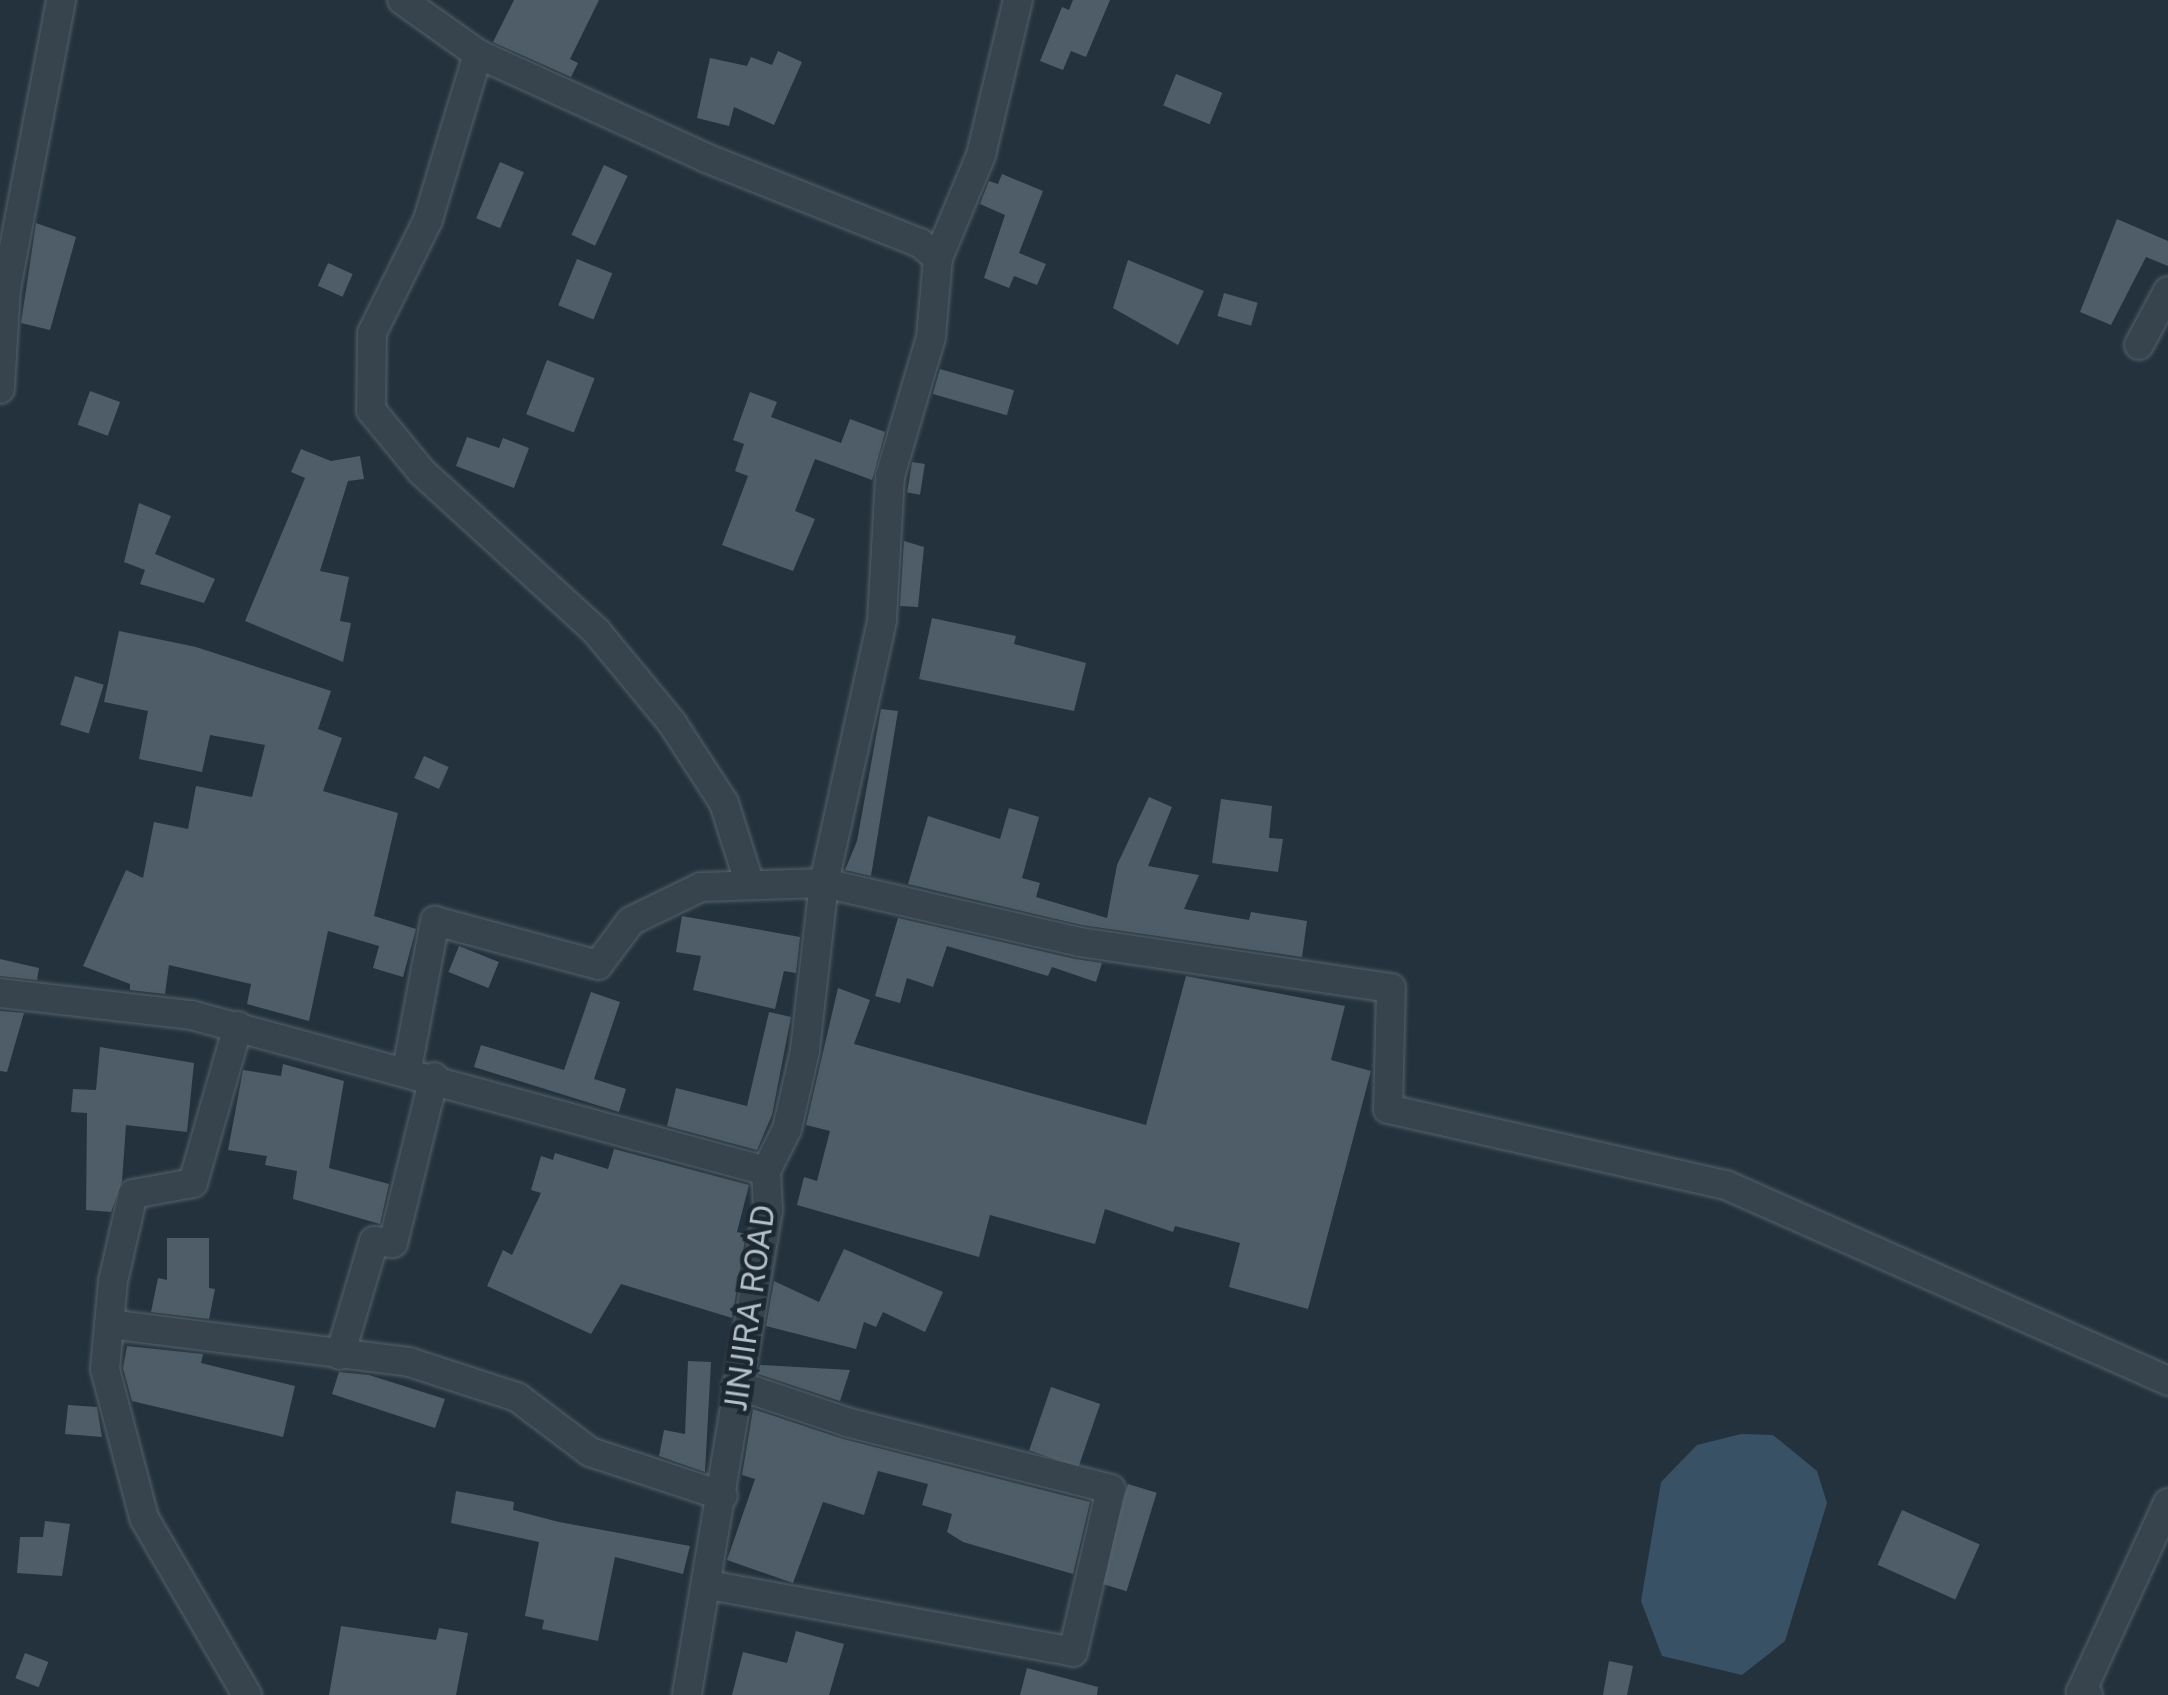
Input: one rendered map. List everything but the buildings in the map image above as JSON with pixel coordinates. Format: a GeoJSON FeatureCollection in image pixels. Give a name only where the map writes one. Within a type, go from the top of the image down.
{"type":"FeatureCollection","features":[{"type":"Feature","properties":{"kind":"street"},"geometry":{"type":"LineString","coordinates":[[0,389],[6,289],[61,0]]}},
{"type":"Feature","properties":{"kind":"street"},"geometry":{"type":"LineString","coordinates":[[402,0],[478,54],[706,158],[920,243],[938,258]]}},
{"type":"Feature","properties":{"kind":"street"},"geometry":{"type":"LineString","coordinates":[[766,1171],[787,1129],[806,1052],[824,883],[882,621],[890,476],[931,337],[938,258],[981,154],[1018,0]]}},
{"type":"Feature","properties":{"kind":"street"},"geometry":{"type":"LineString","coordinates":[[478,54],[428,220],[372,332],[372,410],[422,472],[596,631],[672,723],[724,804],[750,885]]}},
{"type":"Feature","properties":{"kind":"street"},"geometry":{"type":"LineString","coordinates":[[2140,345],[2168,291]]}},
{"type":"Feature","properties":{"kind":"street"},"geometry":{"type":"LineString","coordinates":[[340,1355],[374,1241],[394,1243],[421,1073],[435,921],[598,964],[631,921],[701,887],[824,883],[1079,942],[1391,988],[1388,1110],[1726,1184],[2168,1381]]}},
{"type":"Feature","properties":{"kind":"street","name":"JINJIRA ROAD"},"geometry":{"type":"LineString","coordinates":[[0,993],[238,1026],[421,1073],[766,1171],[768,1210],[687,1695]]}},
{"type":"Feature","properties":{"kind":"street"},"geometry":{"type":"LineString","coordinates":[[238,1026],[193,1183],[133,1194],[109,1324],[105,1368],[144,1518],[247,1695]]}},
{"type":"Feature","properties":{"kind":"street"},"geometry":{"type":"LineString","coordinates":[[109,1324],[410,1362],[517,1397],[590,1452],[723,1496]]}},
{"type":"Feature","properties":{"kind":"street"},"geometry":{"type":"LineString","coordinates":[[708,1585],[1073,1652],[1111,1488],[1004,1456],[847,1422],[737,1385]]}},
{"type":"Feature","properties":{"kind":"street"},"geometry":{"type":"LineString","coordinates":[[2088,1695],[2081,1692],[2168,1503]]}},
{"type":"Feature","properties":{"kind":"water"},"geometry":{"type":"Polygon","coordinates":[[[1741,1434],[1773,1435],[1817,1471],[1827,1503],[1785,1641],[1742,1675],[1662,1656],[1641,1601],[1661,1482],[1697,1445],[1741,1434]]]}}]}
